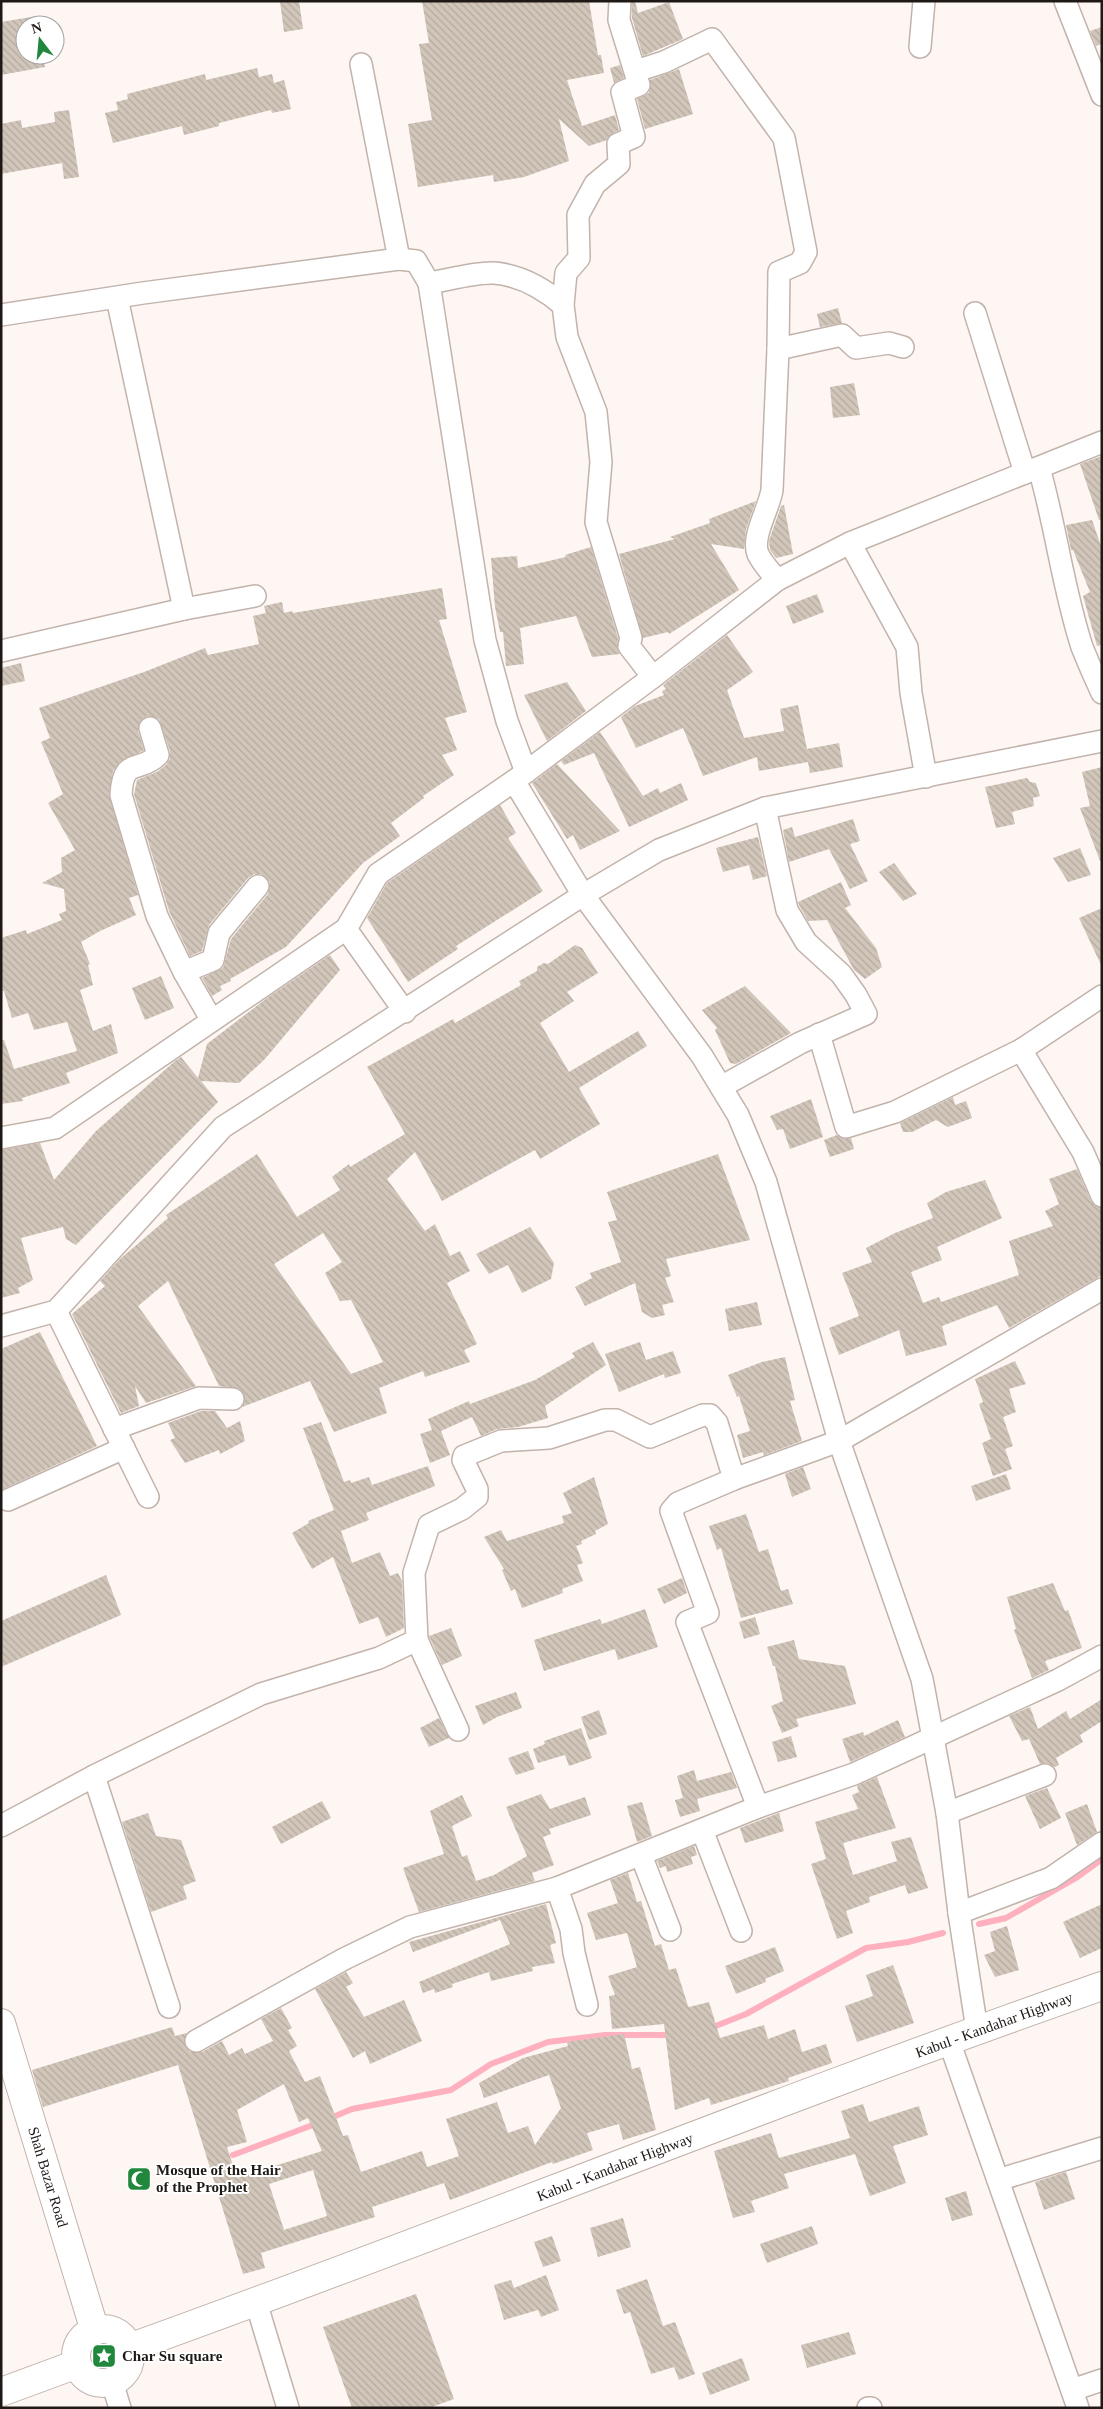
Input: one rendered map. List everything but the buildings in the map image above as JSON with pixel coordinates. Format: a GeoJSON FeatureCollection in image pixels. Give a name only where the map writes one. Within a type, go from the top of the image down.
{"type":"FeatureCollection","features":[{"type":"Feature","properties":{"kind":"main road","name":"Kabul - Kandahar Highway"},"geometry":{"type":"LineString","coordinates":[[129,2348],[256,2302],[949,2040],[1102,1986]]}},
{"type":"Feature","properties":{"kind":"main road","name":"Shah Bazar Road"},"geometry":{"type":"LineString","coordinates":[[1,2023],[95,2331]]}},
{"type":"Feature","properties":{"kind":"main road"},"geometry":{"type":"LineString","coordinates":[[103,2329],[119,2335],[129,2348],[130,2362],[127,2368],[123,2374],[112,2382],[98,2383],[91,2380],[85,2376],[77,2364],[76,2356],[82,2340],[95,2331],[103,2329]]}},
{"type":"Feature","properties":{"kind":"main road"},"geometry":{"type":"LineString","coordinates":[[1,2392],[77,2364]]}},
{"type":"Feature","properties":{"kind":"street"},"geometry":{"type":"LineString","coordinates":[[620,1],[619,20],[639,85],[622,92],[634,137],[618,144],[619,164],[595,184],[578,215],[579,258],[566,273],[563,305],[567,337],[596,412],[601,462],[596,522],[631,638],[629,646],[653,677]]}},
{"type":"Feature","properties":{"kind":"street"},"geometry":{"type":"LineString","coordinates":[[920,47],[924,1]]}},
{"type":"Feature","properties":{"kind":"street"},"geometry":{"type":"LineString","coordinates":[[1065,1],[1102,95]]}},
{"type":"Feature","properties":{"kind":"street"},"geometry":{"type":"LineString","coordinates":[[636,71],[664,62],[712,38],[784,138],[806,252],[800,263],[779,272],[772,490],[769,506],[756,535],[758,553],[776,580]]}},
{"type":"Feature","properties":{"kind":"street"},"geometry":{"type":"LineString","coordinates":[[361,64],[399,260]]}},
{"type":"Feature","properties":{"kind":"street"},"geometry":{"type":"LineString","coordinates":[[1,315],[399,260],[416,260],[429,283],[485,640],[520,776],[583,895],[702,1056],[738,1115],[766,1182],[839,1441],[922,1679],[947,1812],[959,1914],[977,2030]]}},
{"type":"Feature","properties":{"kind":"street"},"geometry":{"type":"LineString","coordinates":[[429,283],[494,273],[520,279],[545,290],[563,305]]}},
{"type":"Feature","properties":{"kind":"street"},"geometry":{"type":"LineString","coordinates":[[117,298],[184,609]]}},
{"type":"Feature","properties":{"kind":"street"},"geometry":{"type":"LineString","coordinates":[[975,313],[1032,470],[1052,515],[1065,584],[1082,647],[1102,693]]}},
{"type":"Feature","properties":{"kind":"street"},"geometry":{"type":"LineString","coordinates":[[778,349],[842,335],[856,348],[889,343],[903,347]]}},
{"type":"Feature","properties":{"kind":"street"},"geometry":{"type":"LineString","coordinates":[[1,1138],[55,1128],[346,928],[378,874],[520,776],[653,677],[776,580],[850,543],[1102,442]]}},
{"type":"Feature","properties":{"kind":"street"},"geometry":{"type":"LineString","coordinates":[[850,543],[907,647],[911,693],[926,777]]}},
{"type":"Feature","properties":{"kind":"street"},"geometry":{"type":"LineString","coordinates":[[1,651],[184,609],[255,596]]}},
{"type":"Feature","properties":{"kind":"street"},"geometry":{"type":"LineString","coordinates":[[150,728],[158,755],[154,759],[130,768],[122,778],[121,795],[157,916],[184,972],[211,1019]]}},
{"type":"Feature","properties":{"kind":"street"},"geometry":{"type":"LineString","coordinates":[[1,1326],[56,1311],[223,1127],[405,1012],[583,895],[659,850],[765,808],[1102,741]]}},
{"type":"Feature","properties":{"kind":"street"},"geometry":{"type":"LineString","coordinates":[[721,1087],[744,1072],[819,1034],[866,1014],[856,995],[841,974],[806,942],[786,910],[765,808]]}},
{"type":"Feature","properties":{"kind":"street"},"geometry":{"type":"LineString","coordinates":[[184,972],[212,960],[219,933],[258,886]]}},
{"type":"Feature","properties":{"kind":"street"},"geometry":{"type":"LineString","coordinates":[[346,928],[405,1012]]}},
{"type":"Feature","properties":{"kind":"street"},"geometry":{"type":"LineString","coordinates":[[819,1034],[846,1127],[895,1112],[1020,1050],[1102,996]]}},
{"type":"Feature","properties":{"kind":"street"},"geometry":{"type":"LineString","coordinates":[[1020,1050],[1083,1152],[1102,1196]]}},
{"type":"Feature","properties":{"kind":"street"},"geometry":{"type":"LineString","coordinates":[[758,1807],[687,1622],[708,1613],[671,1511],[678,1503],[734,1479],[839,1441],[1102,1288]]}},
{"type":"Feature","properties":{"kind":"street"},"geometry":{"type":"LineString","coordinates":[[56,1311],[148,1497]]}},
{"type":"Feature","properties":{"kind":"street"},"geometry":{"type":"LineString","coordinates":[[114,1429],[199,1398],[233,1400]]}},
{"type":"Feature","properties":{"kind":"street"},"geometry":{"type":"LineString","coordinates":[[458,1730],[417,1640],[414,1573],[430,1525],[462,1509],[477,1497],[478,1493],[463,1460],[464,1456],[501,1440],[549,1438],[605,1420],[616,1420],[650,1437],[704,1415],[710,1415],[716,1423],[734,1479]]}},
{"type":"Feature","properties":{"kind":"street"},"geometry":{"type":"LineString","coordinates":[[8,1500],[124,1448]]}},
{"type":"Feature","properties":{"kind":"street"},"geometry":{"type":"LineString","coordinates":[[1,1826],[94,1776],[261,1694],[379,1658],[417,1640]]}},
{"type":"Feature","properties":{"kind":"street"},"geometry":{"type":"LineString","coordinates":[[196,2041],[344,1959],[410,1927],[557,1888],[758,1807],[854,1774],[1058,1680],[1102,1656]]}},
{"type":"Feature","properties":{"kind":"street"},"geometry":{"type":"LineString","coordinates":[[947,1812],[1045,1775]]}},
{"type":"Feature","properties":{"kind":"street"},"geometry":{"type":"LineString","coordinates":[[94,1776],[170,2007]]}},
{"type":"Feature","properties":{"kind":"street"},"geometry":{"type":"LineString","coordinates":[[702,1830],[741,1931]]}},
{"type":"Feature","properties":{"kind":"street"},"geometry":{"type":"LineString","coordinates":[[959,1914],[1051,1878],[1102,1843]]}},
{"type":"Feature","properties":{"kind":"street"},"geometry":{"type":"LineString","coordinates":[[641,1855],[670,1930]]}},
{"type":"Feature","properties":{"kind":"street"},"geometry":{"type":"LineString","coordinates":[[557,1888],[571,1929],[574,1953],[587,2005]]}},
{"type":"Feature","properties":{"kind":"street"},"geometry":{"type":"LineString","coordinates":[[949,2040],[1075,2399],[1102,2380]]}},
{"type":"Feature","properties":{"kind":"street"},"geometry":{"type":"LineString","coordinates":[[998,2180],[1102,2148]]}},
{"type":"Feature","properties":{"kind":"street"},"geometry":{"type":"LineString","coordinates":[[256,2302],[288,2408]]}},
{"type":"Feature","properties":{"kind":"street"},"geometry":{"type":"LineString","coordinates":[[112,2382],[120,2408]]}},
{"type":"Feature","properties":{"kind":"waterway"},"geometry":{"type":"LineString","coordinates":[[979,1924],[1006,1918],[1076,1878],[1102,1859]]}},
{"type":"Feature","properties":{"kind":"waterway"},"geometry":{"type":"LineString","coordinates":[[708,2029],[746,2014],[866,1948],[908,1942],[943,1933]]}},
{"type":"Feature","properties":{"kind":"waterway"},"geometry":{"type":"LineString","coordinates":[[328,2119],[352,2109],[451,2090],[491,2064],[548,2042],[605,2035],[672,2035]]}},
{"type":"Feature","properties":{"kind":"waterway"},"geometry":{"type":"LineString","coordinates":[[233,2155],[318,2123]]}},
{"type":"Feature","properties":{"kind":"place","name":"Mosque of the Hair of the Prophet"},"geometry":{"type":"Point","coordinates":[139,2179]}},
{"type":"Feature","properties":{"kind":"place","name":"Char Su square"},"geometry":{"type":"Point","coordinates":[104,2356]}}]}
